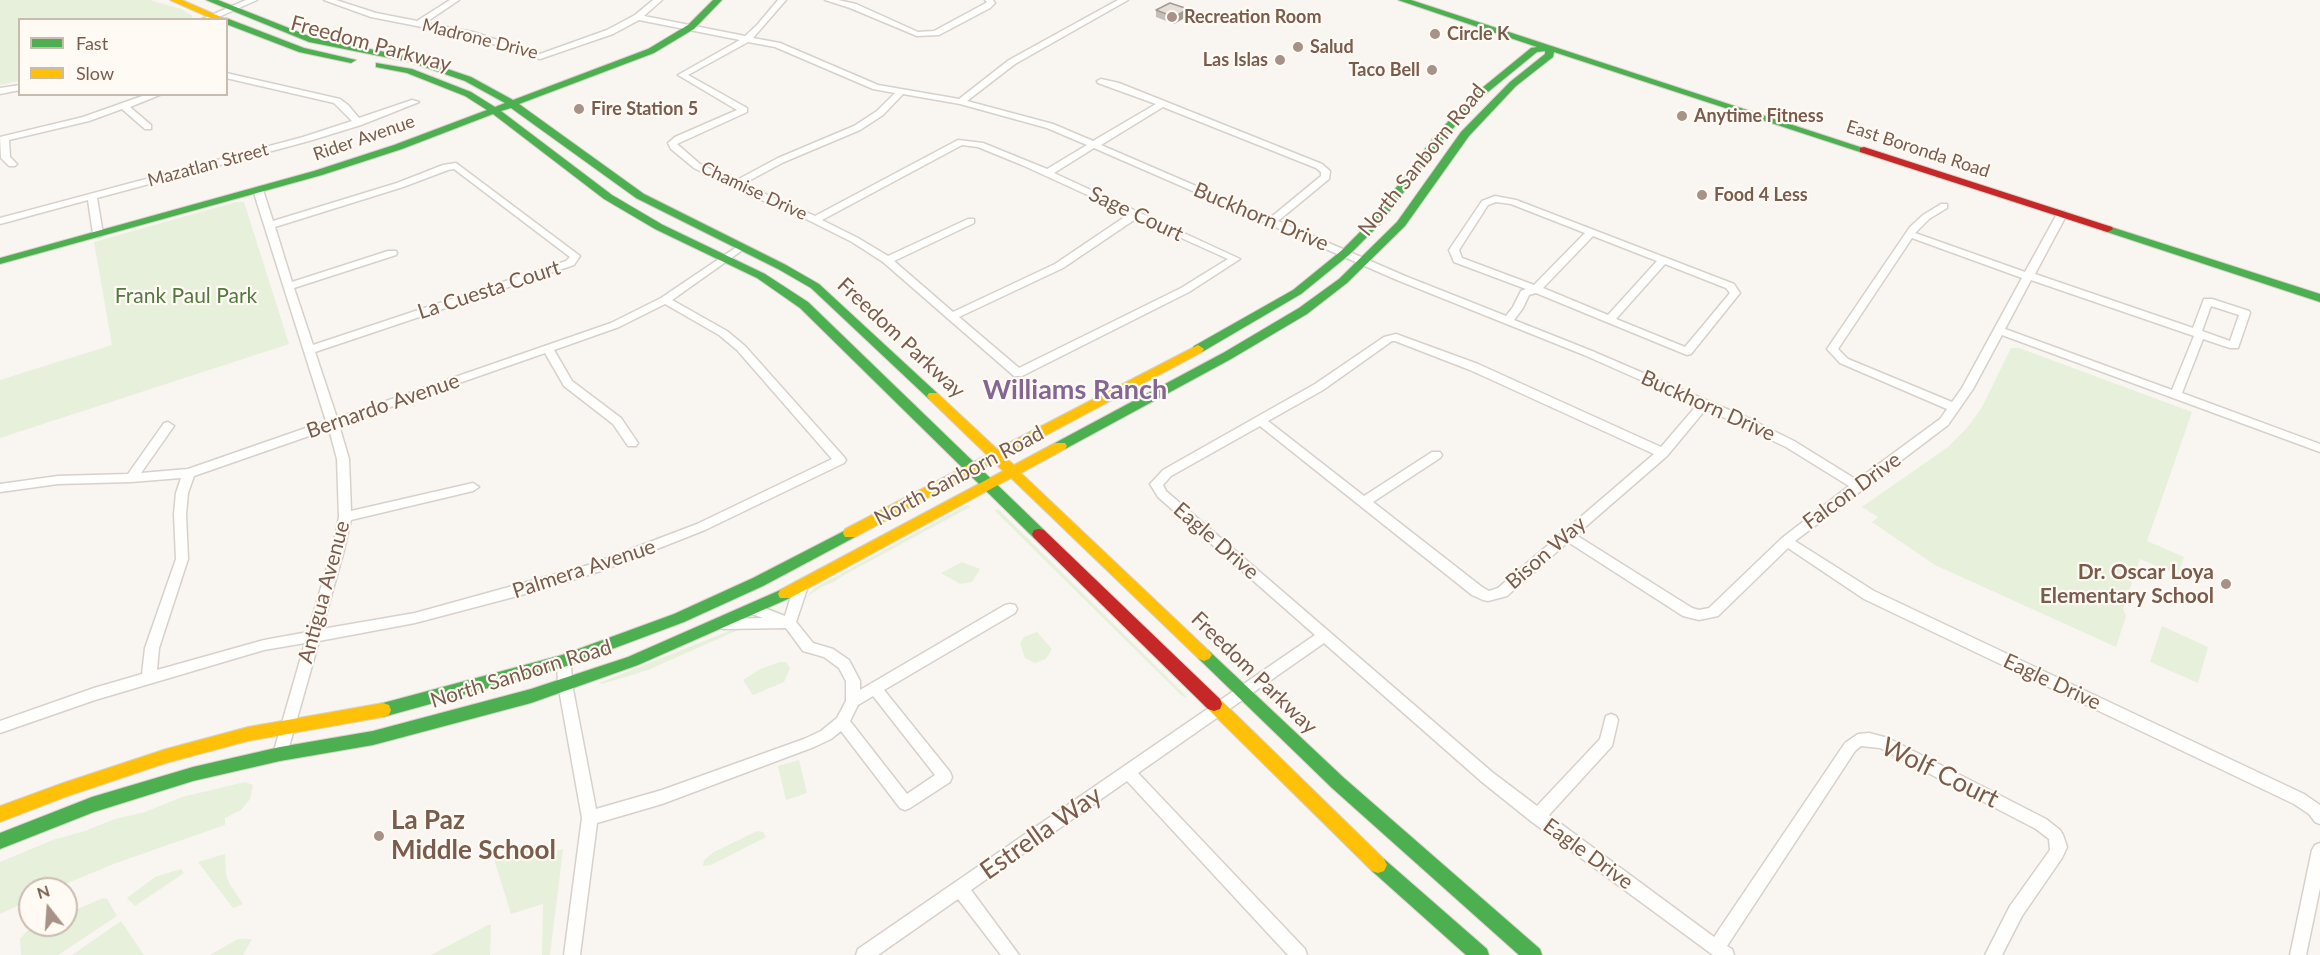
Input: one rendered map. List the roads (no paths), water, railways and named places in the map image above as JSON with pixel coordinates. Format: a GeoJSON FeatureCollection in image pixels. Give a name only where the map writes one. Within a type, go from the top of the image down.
{"type":"FeatureCollection","features":[{"type":"Feature","properties":{"kind":"main road","name":"Freedom Parkway"},"geometry":{"type":"LineString","coordinates":[[174,0],[220,17]]}},
{"type":"Feature","properties":{"kind":"main road","name":"Freedom Parkway"},"geometry":{"type":"LineString","coordinates":[[210,0],[220,17]]}},
{"type":"Feature","properties":{"kind":"main road","name":"Rider Avenue"},"geometry":{"type":"LineString","coordinates":[[0,261],[358,161],[651,51],[691,27],[718,0]]}},
{"type":"Feature","properties":{"kind":"main road","name":"East Boronda Road"},"geometry":{"type":"LineString","coordinates":[[1402,0],[2320,298]]}},
{"type":"Feature","properties":{"kind":"main road","name":"Freedom Parkway"},"geometry":{"type":"LineString","coordinates":[[228,19],[312,40],[412,60],[452,72],[512,104],[620,184],[659,207],[797,274],[833,301],[1377,819],[1533,955]]}},
{"type":"Feature","properties":{"kind":"main road","name":"Freedom Parkway"},"geometry":{"type":"LineString","coordinates":[[228,20],[302,50],[409,71],[454,87],[494,110],[608,197],[660,227],[777,285],[804,305],[1385,871],[1480,955]]}},
{"type":"Feature","properties":{"kind":"main road","name":"North Sanborn Road"},"geometry":{"type":"LineString","coordinates":[[0,814],[74,786],[166,756],[287,726],[387,708],[564,661],[679,618],[758,582],[974,469],[1269,310],[1297,292],[1345,253],[1391,204],[1437,140],[1474,99],[1534,50],[1549,47],[1550,55],[1513,84],[1465,134],[1401,224],[1364,262],[1324,296],[1258,339],[801,586],[721,624],[633,661],[487,709],[373,738],[280,754],[161,782],[73,812],[0,841]]}},
{"type":"Feature","properties":{"kind":"street"},"geometry":{"type":"LineString","coordinates":[[220,17],[253,0]]}},
{"type":"Feature","properties":{"kind":"street","name":"Madrone Drive"},"geometry":{"type":"LineString","coordinates":[[328,0],[374,15],[470,34],[540,57],[610,32],[638,17],[658,0]]}},
{"type":"Feature","properties":{"kind":"street"},"geometry":{"type":"LineString","coordinates":[[419,23],[455,0]]}},
{"type":"Feature","properties":{"kind":"street"},"geometry":{"type":"LineString","coordinates":[[747,39],[782,0]]}},
{"type":"Feature","properties":{"kind":"street"},"geometry":{"type":"LineString","coordinates":[[829,0],[853,6],[917,34],[936,33],[987,6],[991,3],[988,0]]}},
{"type":"Feature","properties":{"kind":"street"},"geometry":{"type":"LineString","coordinates":[[962,102],[1012,62],[1124,0]]}},
{"type":"Feature","properties":{"kind":"street","name":"Buckhorn Drive"},"geometry":{"type":"LineString","coordinates":[[638,17],[777,45],[866,84],[900,93],[962,102],[1035,121],[1704,404],[1790,444],[1859,487]]}},
{"type":"Feature","properties":{"kind":"street","name":"Chamise Drive"},"geometry":{"type":"LineString","coordinates":[[747,39],[682,75],[744,110],[672,143],[697,166],[734,185],[815,220],[855,240],[887,260],[1018,373]]}},
{"type":"Feature","properties":{"kind":"street"},"geometry":{"type":"LineString","coordinates":[[228,75],[337,101],[358,123]]}},
{"type":"Feature","properties":{"kind":"street"},"geometry":{"type":"LineString","coordinates":[[1101,81],[1320,166],[1325,171],[1326,177],[1270,222]]}},
{"type":"Feature","properties":{"kind":"street"},"geometry":{"type":"LineString","coordinates":[[0,90],[18,87]]}},
{"type":"Feature","properties":{"kind":"street"},"geometry":{"type":"LineString","coordinates":[[734,185],[780,160],[857,128],[880,113],[900,93]]}},
{"type":"Feature","properties":{"kind":"street"},"geometry":{"type":"LineString","coordinates":[[12,164],[6,158],[2,140],[125,107],[153,96]]}},
{"type":"Feature","properties":{"kind":"street","name":"Mazatlan Street"},"geometry":{"type":"LineString","coordinates":[[0,221],[306,139],[415,102]]}},
{"type":"Feature","properties":{"kind":"street"},"geometry":{"type":"LineString","coordinates":[[1047,173],[1162,104]]}},
{"type":"Feature","properties":{"kind":"street"},"geometry":{"type":"LineString","coordinates":[[125,107],[148,127]]}},
{"type":"Feature","properties":{"kind":"street","name":"Sage Court"},"geometry":{"type":"LineString","coordinates":[[815,220],[961,142],[996,151],[1235,260],[1212,276],[1176,295],[1018,373]]}},
{"type":"Feature","properties":{"kind":"street","name":"La Cuesta Court"},"geometry":{"type":"LineString","coordinates":[[268,226],[400,185],[446,167],[456,166],[575,256],[570,263],[310,350]]}},
{"type":"Feature","properties":{"kind":"street","name":"Antigua Avenue"},"geometry":{"type":"LineString","coordinates":[[258,189],[343,459],[345,517],[338,550],[280,754]]}},
{"type":"Feature","properties":{"kind":"street"},"geometry":{"type":"LineString","coordinates":[[92,196],[98,234]]}},
{"type":"Feature","properties":{"kind":"street"},"geometry":{"type":"LineString","coordinates":[[1495,199],[1506,200],[1591,233],[1730,286],[1735,293],[1687,352],[1536,289],[1462,262],[1455,257],[1454,250],[1485,203],[1495,199]]}},
{"type":"Feature","properties":{"kind":"street"},"geometry":{"type":"LineString","coordinates":[[1944,206],[1921,221],[1910,234],[1835,343],[1833,352],[1844,361],[1955,408]]}},
{"type":"Feature","properties":{"kind":"street"},"geometry":{"type":"LineString","coordinates":[[953,316],[1059,266],[1136,214]]}},
{"type":"Feature","properties":{"kind":"street","name":"Falcon Drive"},"geometry":{"type":"LineString","coordinates":[[1566,536],[1688,612],[1699,615],[1713,612],[1786,541],[1930,435],[1955,408],[2062,214]]}},
{"type":"Feature","properties":{"kind":"street"},"geometry":{"type":"LineString","coordinates":[[887,260],[971,221]]}},
{"type":"Feature","properties":{"kind":"street"},"geometry":{"type":"LineString","coordinates":[[1508,320],[1518,308],[1536,297],[1536,289],[1591,233]]}},
{"type":"Feature","properties":{"kind":"street"},"geometry":{"type":"LineString","coordinates":[[1910,234],[2198,334],[2234,346],[2245,313],[2208,301],[2198,334],[2176,395]]}},
{"type":"Feature","properties":{"kind":"street","name":"Bernardo Avenue"},"geometry":{"type":"LineString","coordinates":[[0,488],[58,480],[131,478],[189,473],[615,325],[665,300],[741,247]]}},
{"type":"Feature","properties":{"kind":"street"},"geometry":{"type":"LineString","coordinates":[[290,286],[392,253]]}},
{"type":"Feature","properties":{"kind":"street"},"geometry":{"type":"LineString","coordinates":[[1609,320],[1663,260]]}},
{"type":"Feature","properties":{"kind":"street","name":"Palmera Avenue"},"geometry":{"type":"LineString","coordinates":[[0,728],[149,676],[264,645],[415,618],[596,568],[701,527],[840,460],[741,348],[723,333],[665,300]]}},
{"type":"Feature","properties":{"kind":"street"},"geometry":{"type":"LineString","coordinates":[[1999,330],[2320,448]]}},
{"type":"Feature","properties":{"kind":"street","name":"Eagle Drive"},"geometry":{"type":"LineString","coordinates":[[1663,453],[1484,371],[1396,337],[1390,338],[1319,387],[1167,473],[1156,484],[1162,494],[1486,777],[1721,951]]}},
{"type":"Feature","properties":{"kind":"street"},"geometry":{"type":"LineString","coordinates":[[548,349],[568,383],[617,421],[632,443]]}},
{"type":"Feature","properties":{"kind":"street","name":"Bison Way"},"geometry":{"type":"LineString","coordinates":[[1260,420],[1477,591],[1488,596],[1502,592],[1663,453],[1704,404]]}},
{"type":"Feature","properties":{"kind":"street"},"geometry":{"type":"LineString","coordinates":[[131,478],[168,426]]}},
{"type":"Feature","properties":{"kind":"street"},"geometry":{"type":"LineString","coordinates":[[1364,502],[1436,455]]}},
{"type":"Feature","properties":{"kind":"street"},"geometry":{"type":"LineString","coordinates":[[149,676],[152,648],[175,587],[182,559],[180,514],[182,493],[189,473]]}},
{"type":"Feature","properties":{"kind":"street"},"geometry":{"type":"LineString","coordinates":[[345,517],[473,487]]}},
{"type":"Feature","properties":{"kind":"street","name":"Eagle Drive"},"geometry":{"type":"LineString","coordinates":[[1786,541],[1869,595],[2292,795],[2309,805],[2320,817]]}},
{"type":"Feature","properties":{"kind":"street"},"geometry":{"type":"LineString","coordinates":[[789,623],[801,586]]}},
{"type":"Feature","properties":{"kind":"street"},"geometry":{"type":"LineString","coordinates":[[590,818],[646,802],[809,743],[826,735],[842,722],[853,701],[853,681],[844,664],[828,653],[808,647],[789,623],[754,609]]}},
{"type":"Feature","properties":{"kind":"street"},"geometry":{"type":"LineString","coordinates":[[853,701],[1010,609]]}},
{"type":"Feature","properties":{"kind":"street"},"geometry":{"type":"LineString","coordinates":[[721,624],[789,623]]}},
{"type":"Feature","properties":{"kind":"street","name":"Estrella Way"},"geometry":{"type":"LineString","coordinates":[[864,955],[1324,636]]}},
{"type":"Feature","properties":{"kind":"street"},"geometry":{"type":"LineString","coordinates":[[564,661],[565,684],[590,818],[573,955]]}},
{"type":"Feature","properties":{"kind":"street"},"geometry":{"type":"LineString","coordinates":[[842,722],[905,803],[945,777],[874,688]]}},
{"type":"Feature","properties":{"kind":"street"},"geometry":{"type":"LineString","coordinates":[[1538,817],[1607,742],[1611,720]]}},
{"type":"Feature","properties":{"kind":"street","name":"Wolf Court"},"geometry":{"type":"LineString","coordinates":[[1721,951],[1850,747],[1858,740],[1869,739],[1882,742],[2031,818],[2055,835],[2059,847],[2057,853],[2016,911],[1993,955]]}},
{"type":"Feature","properties":{"kind":"street"},"geometry":{"type":"LineString","coordinates":[[1128,772],[1299,955]]}},
{"type":"Feature","properties":{"kind":"street"},"geometry":{"type":"LineString","coordinates":[[2298,955],[2320,850]]}},
{"type":"Feature","properties":{"kind":"street"},"geometry":{"type":"LineString","coordinates":[[960,889],[1011,955]]}},
{"type":"Feature","properties":{"kind":"place","name":"Recreation Room"},"geometry":{"type":"Point","coordinates":[1172,17]}},
{"type":"Feature","properties":{"kind":"place","name":"Circle K"},"geometry":{"type":"Point","coordinates":[1435,34]}},
{"type":"Feature","properties":{"kind":"place","name":"Salud"},"geometry":{"type":"Point","coordinates":[1298,47]}},
{"type":"Feature","properties":{"kind":"place","name":"Las Islas"},"geometry":{"type":"Point","coordinates":[1280,60]}},
{"type":"Feature","properties":{"kind":"place","name":"Taco Bell"},"geometry":{"type":"Point","coordinates":[1432,70]}},
{"type":"Feature","properties":{"kind":"place","name":"Fire Station 5"},"geometry":{"type":"Point","coordinates":[579,109]}},
{"type":"Feature","properties":{"kind":"place","name":"Anytime Fitness"},"geometry":{"type":"Point","coordinates":[1682,116]}},
{"type":"Feature","properties":{"kind":"place","name":"Food 4 Less"},"geometry":{"type":"Point","coordinates":[1702,195]}},
{"type":"Feature","properties":{"kind":"place","name":"Dr. Oscar Loya Elementary School"},"geometry":{"type":"Point","coordinates":[2226,584]}},
{"type":"Feature","properties":{"kind":"place","name":"La Paz Middle School"},"geometry":{"type":"Point","coordinates":[379,836]}},
{"type":"Feature","properties":{"kind":"district","name":"Williams Ranch"},"geometry":{"type":"Point","coordinates":[1075,390]}},
{"type":"Feature","properties":{"kind":"park label","name":"Frank Paul Park"},"geometry":{"type":"Point","coordinates":[186,296]}}]}
